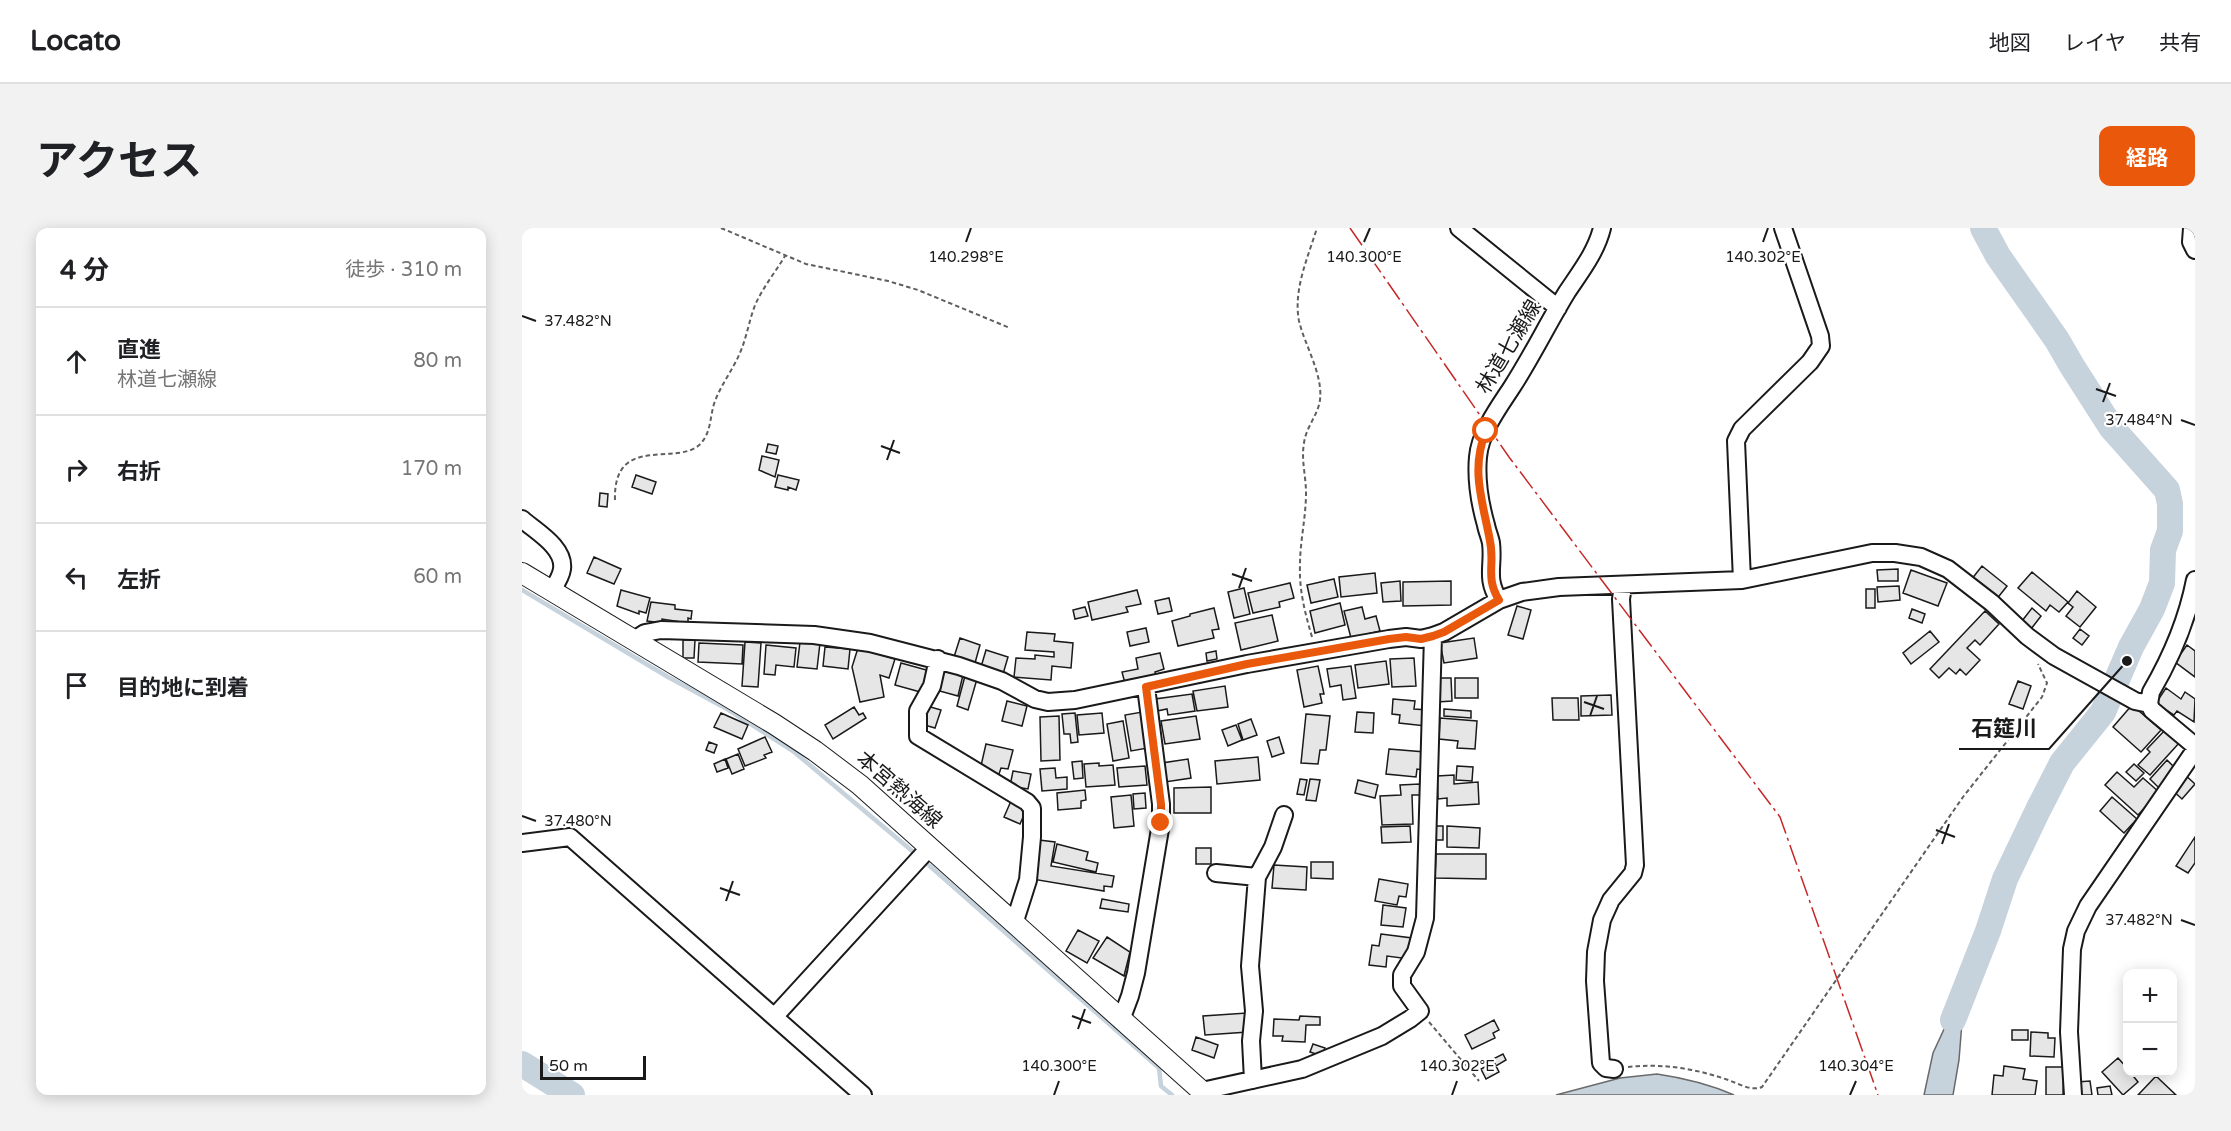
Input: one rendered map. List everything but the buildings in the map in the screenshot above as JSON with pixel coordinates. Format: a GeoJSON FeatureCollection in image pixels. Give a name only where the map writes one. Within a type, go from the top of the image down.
{"type":"FeatureCollection","features":[{"type":"Feature","properties":{"kind":"main road","name":"本宮熱海線"},"geometry":{"type":"LineString","coordinates":[[522,573],[774,724],[860,785],[1204,1093]]}},
{"type":"Feature","properties":{"kind":"street"},"geometry":{"type":"LineString","coordinates":[[1459,228],[1558,308]]}},
{"type":"Feature","properties":{"kind":"street","name":"林道七瀬線"},"geometry":{"type":"LineString","coordinates":[[1499,600],[1491,583],[1491,542],[1481,504],[1478,456],[1486,431],[1497,410],[1586,265],[1600,238],[1602,228]]}},
{"type":"Feature","properties":{"kind":"street"},"geometry":{"type":"LineString","coordinates":[[1742,580],[1736,441],[1742,429],[1810,362],[1821,346],[1820,336],[1783,228]]}},
{"type":"Feature","properties":{"kind":"street"},"geometry":{"type":"LineString","coordinates":[[2192,228],[2191,242],[2195,250]]}},
{"type":"Feature","properties":{"kind":"street"},"geometry":{"type":"LineString","coordinates":[[522,519],[547,539],[562,561],[559,578],[552,590]]}},
{"type":"Feature","properties":{"kind":"street"},"geometry":{"type":"LineString","coordinates":[[634,640],[645,633],[661,630],[814,635],[870,643],[938,659],[1002,681],[1035,699],[1048,702],[1075,700],[1146,687],[1316,651],[1406,637],[1421,639],[1444,632],[1499,600],[1539,589],[1742,580],[1872,553],[1910,555],[1929,560],[1956,574],[2032,640],[2054,656],[2142,702],[2195,748],[2088,906],[2076,931],[2072,949],[2069,1032],[2073,1095]]}},
{"type":"Feature","properties":{"kind":"street"},"geometry":{"type":"LineString","coordinates":[[2142,702],[2151,692],[2177,644],[2189,611],[2195,580]]}},
{"type":"Feature","properties":{"kind":"street"},"geometry":{"type":"LineString","coordinates":[[1614,1069],[1606,1068],[1601,1063],[1594,964],[1605,914],[1611,900],[1633,873],[1635,865],[1621,599],[1623,586]]}},
{"type":"Feature","properties":{"kind":"street"},"geometry":{"type":"LineString","coordinates":[[1204,1093],[1282,1075],[1322,1062],[1351,1047],[1382,1036],[1420,1011],[1402,986],[1402,975],[1416,952],[1425,918],[1433,636]]}},
{"type":"Feature","properties":{"kind":"street"},"geometry":{"type":"LineString","coordinates":[[938,659],[932,686],[918,711],[918,736],[1027,802],[1032,808],[1028,880],[1014,924]]}},
{"type":"Feature","properties":{"kind":"street"},"geometry":{"type":"LineString","coordinates":[[1121,1020],[1130,996],[1142,943],[1161,823],[1161,804],[1146,687]]}},
{"type":"Feature","properties":{"kind":"street"},"geometry":{"type":"LineString","coordinates":[[1253,1080],[1251,1041],[1254,1011],[1251,966],[1257,877],[1273,847],[1284,815]]}},
{"type":"Feature","properties":{"kind":"street"},"geometry":{"type":"LineString","coordinates":[[522,843],[570,837],[862,1095]]}},
{"type":"Feature","properties":{"kind":"street"},"geometry":{"type":"LineString","coordinates":[[775,1016],[929,848]]}},
{"type":"Feature","properties":{"kind":"street"},"geometry":{"type":"LineString","coordinates":[[1216,873],[1257,877]]}},
{"type":"Feature","properties":{"kind":"path"},"geometry":{"type":"LineString","coordinates":[[721,228],[806,264],[888,281],[918,290],[1010,328]]}},
{"type":"Feature","properties":{"kind":"path"},"geometry":{"type":"LineString","coordinates":[[1316,651],[1302,600],[1300,567],[1306,490],[1302,452],[1305,432],[1320,399],[1318,381],[1299,321],[1298,304],[1300,285],[1317,228]]}},
{"type":"Feature","properties":{"kind":"path"},"geometry":{"type":"LineString","coordinates":[[615,500],[616,479],[624,465],[643,456],[690,450],[699,446],[704,439],[714,404],[740,354],[757,301],[785,256]]}},
{"type":"Feature","properties":{"kind":"path"},"geometry":{"type":"LineString","coordinates":[[1614,1069],[1641,1066],[1679,1068],[1715,1076],[1753,1089],[1762,1087],[1964,797],[2042,697],[2047,683],[2033,655],[2030,646],[2032,640]]}},
{"type":"Feature","properties":{"kind":"path"},"geometry":{"type":"LineString","coordinates":[[1420,1011],[1479,1081]]}},
{"type":"Feature","properties":{"kind":"shaded area"},"geometry":{"type":"Polygon","coordinates":[[[1965,984],[1959,1060],[1953,1095],[1924,1095],[1933,1053],[1965,984]]]}},
{"type":"Feature","properties":{"kind":"shaded area"},"geometry":{"type":"Polygon","coordinates":[[[1657,1074],[1696,1082],[1734,1095],[1556,1095],[1620,1078],[1657,1074]]]}},
{"type":"Feature","properties":{"kind":"waterway"},"geometry":{"type":"LineString","coordinates":[[1953,1020],[1988,931],[2005,879],[2038,810],[2062,763],[2103,712],[2131,647],[2152,609],[2162,583],[2163,550],[2170,531],[2170,504],[2167,490],[2111,427],[2057,340],[1998,256],[1983,228]]}},
{"type":"Feature","properties":{"kind":"waterway"},"geometry":{"type":"LineString","coordinates":[[522,590],[668,677],[727,709],[793,751],[917,855]]}},
{"type":"Feature","properties":{"kind":"waterway"},"geometry":{"type":"LineString","coordinates":[[923,860],[1159,1068],[1161,1086],[1172,1095]]}},
{"type":"Feature","properties":{"kind":"waterway"},"geometry":{"type":"LineString","coordinates":[[522,1064],[572,1095]]}},
{"type":"Feature","properties":{"kind":"power"},"geometry":{"type":"LineString","coordinates":[[1350,228],[1509,457],[1780,817],[1878,1095]]}},
{"type":"Feature","properties":{"kind":"place","name":"石筵川"},"geometry":{"type":"Point","coordinates":[2127,661]}},
{"type":"Feature","properties":{"kind":"route"},"geometry":{"type":"LineString","coordinates":[[1161,823],[1161,804],[1146,687],[1278,658],[1389,639],[1406,637],[1421,639],[1444,632],[1499,600],[1492,589],[1491,542],[1481,504],[1478,456],[1486,431]]}}]}
